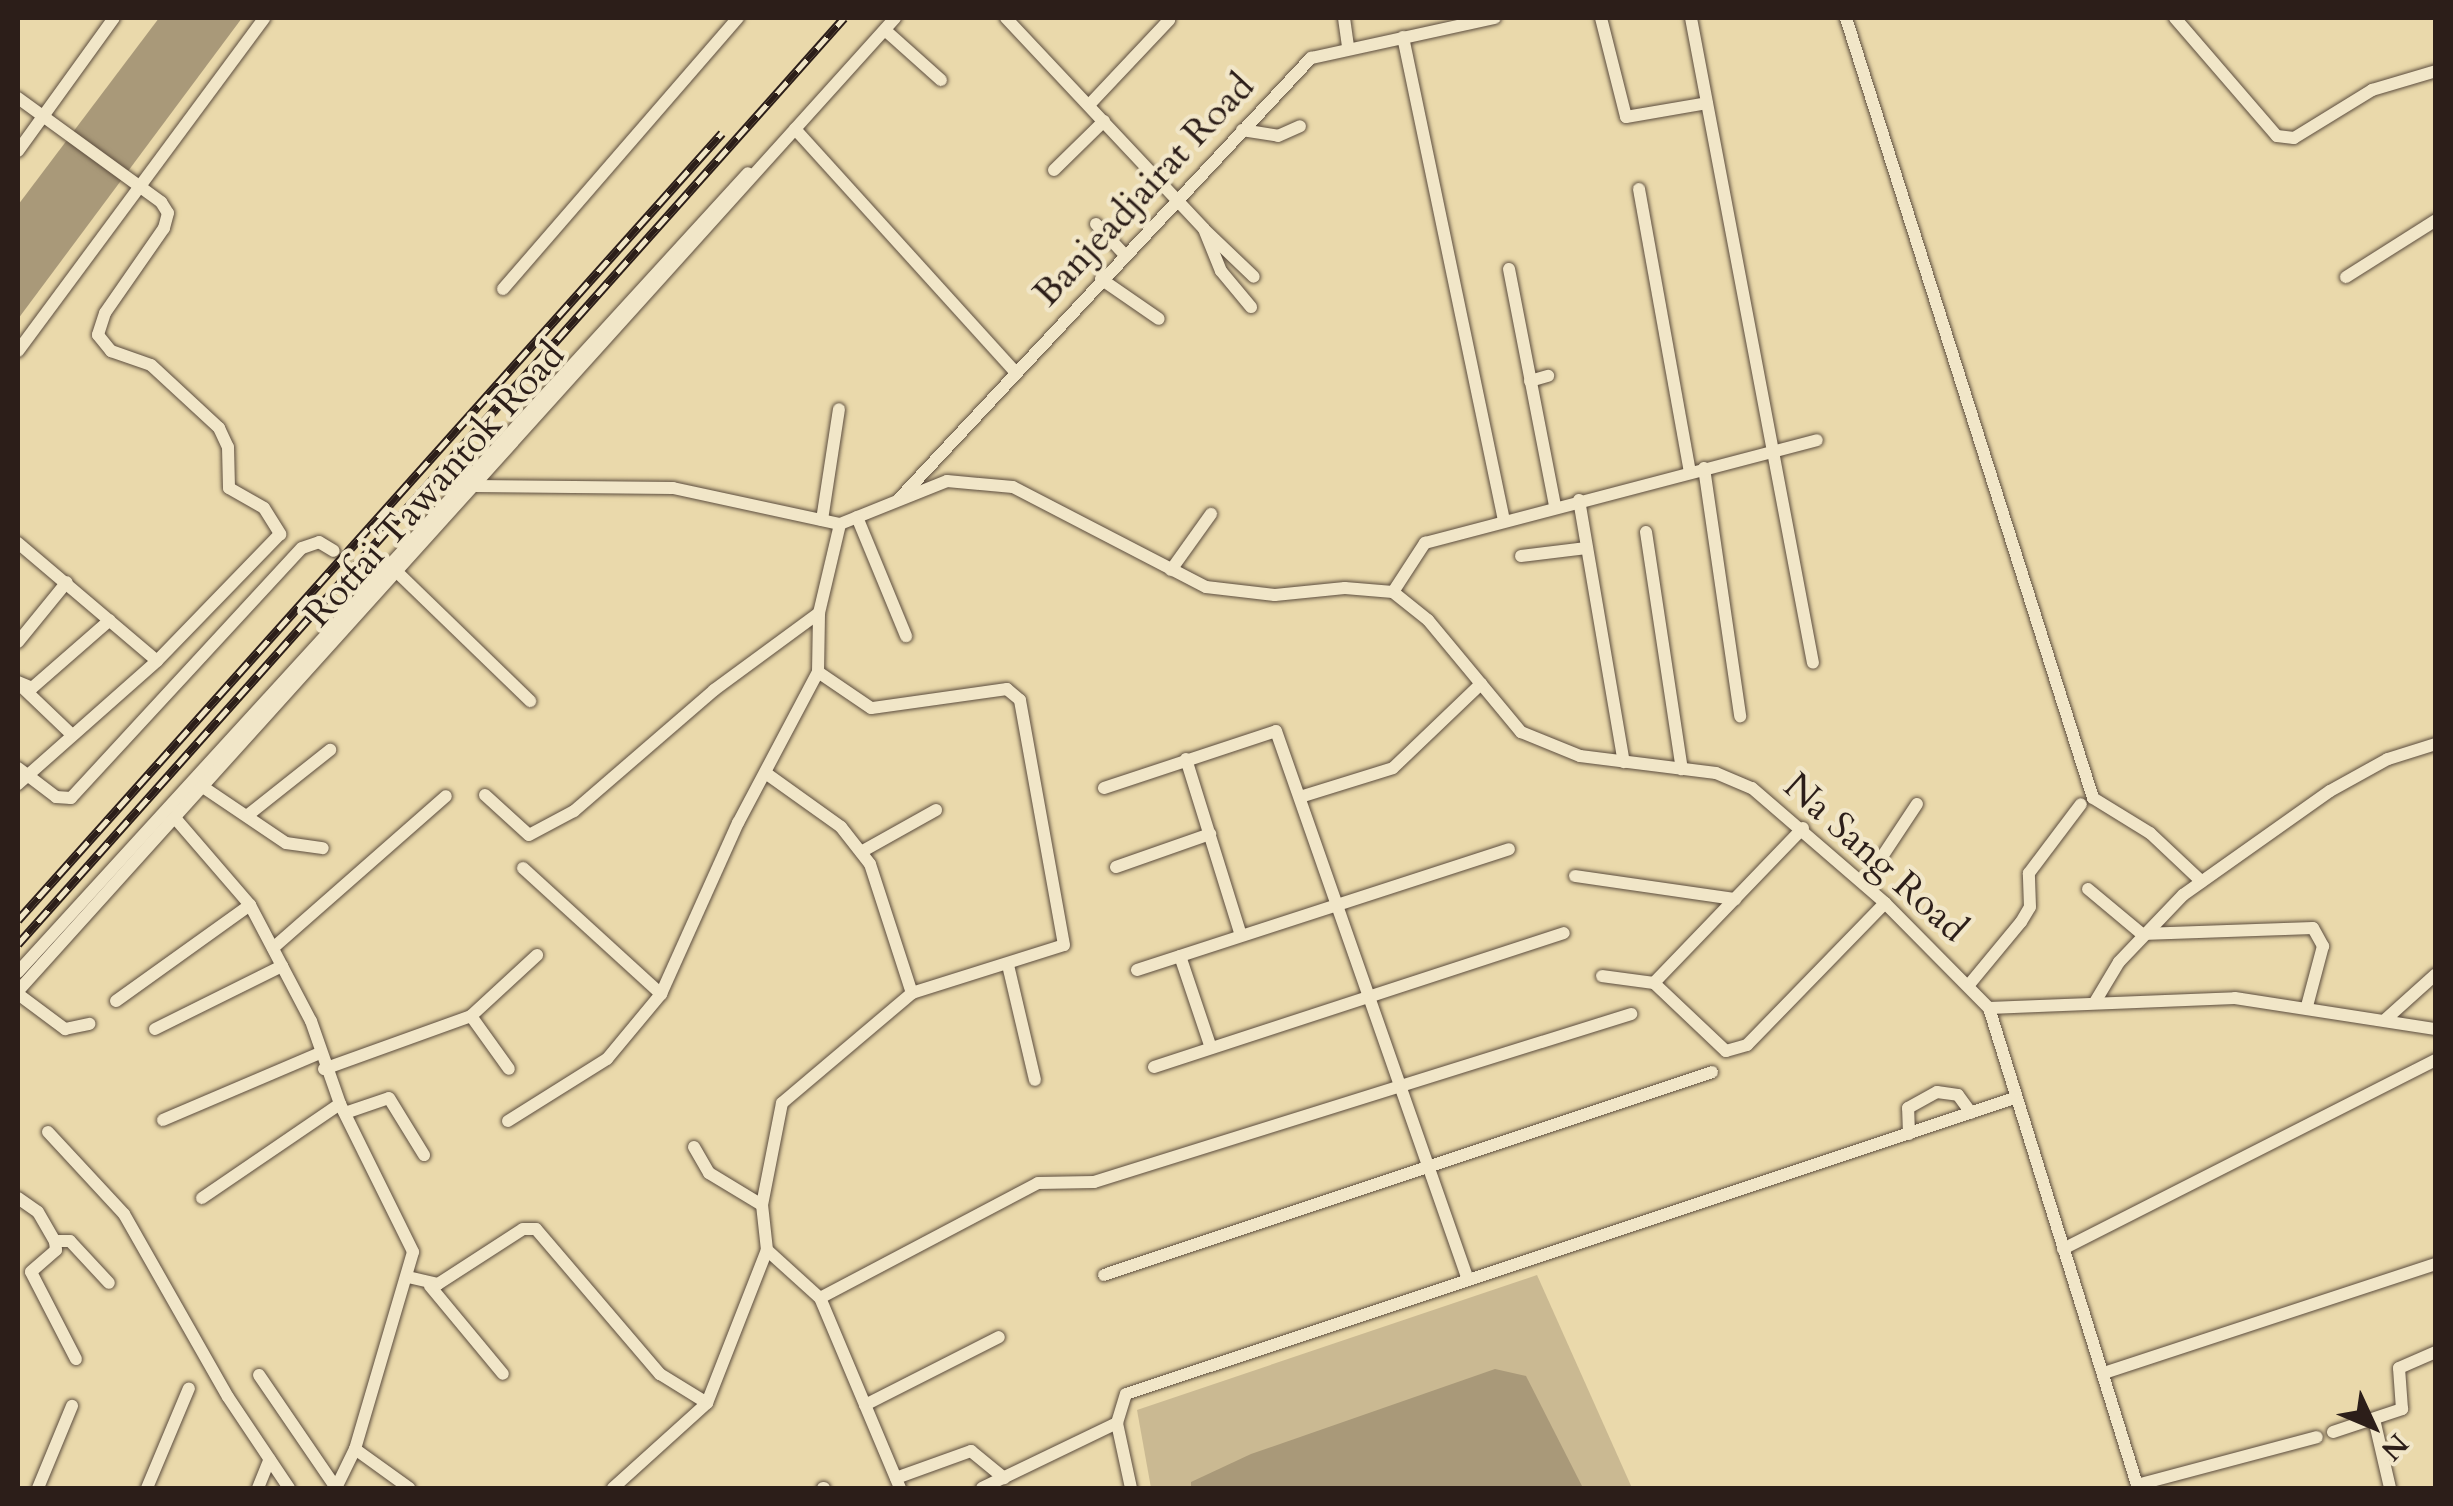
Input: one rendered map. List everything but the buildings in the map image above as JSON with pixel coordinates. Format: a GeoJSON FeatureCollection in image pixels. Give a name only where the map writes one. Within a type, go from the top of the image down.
{"type":"FeatureCollection","features":[{"type":"Feature","properties":{"kind":"street"},"geometry":{"type":"LineString","coordinates":[[18,151],[114,18]]}},
{"type":"Feature","properties":{"kind":"street"},"geometry":{"type":"LineString","coordinates":[[18,352],[135,187],[264,18]]}},
{"type":"Feature","properties":{"kind":"street"},"geometry":{"type":"LineString","coordinates":[[502,289],[738,18]]}},
{"type":"Feature","properties":{"kind":"street","name":"Rotfai Tawantok Road"},"geometry":{"type":"LineString","coordinates":[[18,992],[896,18]]}},
{"type":"Feature","properties":{"kind":"street"},"geometry":{"type":"LineString","coordinates":[[1006,18],[1254,277]]}},
{"type":"Feature","properties":{"kind":"street"},"geometry":{"type":"LineString","coordinates":[[1344,18],[1348,48]]}},
{"type":"Feature","properties":{"kind":"street","name":"Banjeadjairat Road"},"geometry":{"type":"LineString","coordinates":[[894,504],[1176,197],[1311,58],[1494,18]]}},
{"type":"Feature","properties":{"kind":"street"},"geometry":{"type":"LineString","coordinates":[[1601,18],[1626,117],[1707,103]]}},
{"type":"Feature","properties":{"kind":"street"},"geometry":{"type":"LineString","coordinates":[[1691,18],[1812,663]]}},
{"type":"Feature","properties":{"kind":"street"},"geometry":{"type":"LineString","coordinates":[[1846,18],[2093,798],[2150,833],[2202,882]]}},
{"type":"Feature","properties":{"kind":"street"},"geometry":{"type":"LineString","coordinates":[[2175,18],[2277,136],[2294,138],[2372,90],[2436,72]]}},
{"type":"Feature","properties":{"kind":"street"},"geometry":{"type":"LineString","coordinates":[[1089,105],[1169,20]]}},
{"type":"Feature","properties":{"kind":"street"},"geometry":{"type":"LineString","coordinates":[[884,30],[941,80]]}},
{"type":"Feature","properties":{"kind":"street"},"geometry":{"type":"LineString","coordinates":[[1403,37],[1504,518]]}},
{"type":"Feature","properties":{"kind":"street"},"geometry":{"type":"LineString","coordinates":[[18,98],[135,187],[162,202],[168,214],[105,313],[98,336],[111,351],[151,365],[219,428],[228,447],[229,488],[264,508],[280,534],[157,661],[21,776],[56,797],[78,794],[302,548],[319,542],[334,550]]}},
{"type":"Feature","properties":{"kind":"street"},"geometry":{"type":"LineString","coordinates":[[1054,170],[1104,121]]}},
{"type":"Feature","properties":{"kind":"street"},"geometry":{"type":"LineString","coordinates":[[1242,130],[1278,136],[1300,126]]}},
{"type":"Feature","properties":{"kind":"street"},"geometry":{"type":"LineString","coordinates":[[795,129],[1015,372]]}},
{"type":"Feature","properties":{"kind":"street"},"geometry":{"type":"LineString","coordinates":[[18,972],[368,578],[714,203],[777,149]]}},
{"type":"Feature","properties":{"kind":"street"},"geometry":{"type":"LineString","coordinates":[[1639,189],[1696,470],[1740,716]]}},
{"type":"Feature","properties":{"kind":"street"},"geometry":{"type":"LineString","coordinates":[[2346,277],[2436,220]]}},
{"type":"Feature","properties":{"kind":"street"},"geometry":{"type":"LineString","coordinates":[[1096,224],[1124,254]]}},
{"type":"Feature","properties":{"kind":"street"},"geometry":{"type":"LineString","coordinates":[[1204,229],[1221,271],[1251,307]]}},
{"type":"Feature","properties":{"kind":"street"},"geometry":{"type":"LineString","coordinates":[[1508,269],[1556,506]]}},
{"type":"Feature","properties":{"kind":"street"},"geometry":{"type":"LineString","coordinates":[[1101,279],[1159,319]]}},
{"type":"Feature","properties":{"kind":"street"},"geometry":{"type":"LineString","coordinates":[[1530,380],[1548,376]]}},
{"type":"Feature","properties":{"kind":"street"},"geometry":{"type":"LineString","coordinates":[[822,520],[838,409]]}},
{"type":"Feature","properties":{"kind":"street"},"geometry":{"type":"LineString","coordinates":[[474,486],[673,488],[840,524],[947,480],[1013,486],[1049,500],[1171,570],[1234,594],[1392,592],[1425,543],[1504,518],[1817,440]]}},
{"type":"Feature","properties":{"kind":"street"},"geometry":{"type":"LineString","coordinates":[[1579,500],[1624,762]]}},
{"type":"Feature","properties":{"kind":"street"},"geometry":{"type":"LineString","coordinates":[[1171,570],[1212,514]]}},
{"type":"Feature","properties":{"kind":"street"},"geometry":{"type":"LineString","coordinates":[[857,518],[906,636]]}},
{"type":"Feature","properties":{"kind":"street"},"geometry":{"type":"LineString","coordinates":[[508,1121],[607,1060],[661,994],[818,672],[819,613],[840,524]]}},
{"type":"Feature","properties":{"kind":"street"},"geometry":{"type":"LineString","coordinates":[[1646,532],[1682,768]]}},
{"type":"Feature","properties":{"kind":"street"},"geometry":{"type":"LineString","coordinates":[[18,543],[157,661]]}},
{"type":"Feature","properties":{"kind":"street"},"geometry":{"type":"LineString","coordinates":[[1521,556],[1587,548]]}},
{"type":"Feature","properties":{"kind":"street"},"geometry":{"type":"LineString","coordinates":[[396,570],[530,701]]}},
{"type":"Feature","properties":{"kind":"street"},"geometry":{"type":"LineString","coordinates":[[18,642],[67,582]]}},
{"type":"Feature","properties":{"kind":"street","name":"Na Sang Road"},"geometry":{"type":"LineString","coordinates":[[1392,592],[1428,620],[1521,732],[1580,756],[1682,768],[1752,788],[1803,828],[1885,903],[1990,1008]]}},
{"type":"Feature","properties":{"kind":"street"},"geometry":{"type":"LineString","coordinates":[[486,795],[529,835],[574,810],[714,690],[819,613]]}},
{"type":"Feature","properties":{"kind":"street"},"geometry":{"type":"LineString","coordinates":[[20,685],[32,688],[110,620]]}},
{"type":"Feature","properties":{"kind":"street"},"geometry":{"type":"LineString","coordinates":[[613,1488],[707,1404],[767,1250],[762,1204],[782,1103],[912,993],[1052,953],[1064,945],[1066,931],[1020,700],[1007,690],[870,708],[818,672]]}},
{"type":"Feature","properties":{"kind":"street"},"geometry":{"type":"LineString","coordinates":[[1300,798],[1393,768],[1480,684]]}},
{"type":"Feature","properties":{"kind":"street"},"geometry":{"type":"LineString","coordinates":[[20,685],[69,732]]}},
{"type":"Feature","properties":{"kind":"street"},"geometry":{"type":"LineString","coordinates":[[1104,788],[1276,730],[1425,1168],[1467,1277]]}},
{"type":"Feature","properties":{"kind":"street"},"geometry":{"type":"LineString","coordinates":[[2095,1002],[2142,934],[2202,882],[2330,791],[2388,759],[2436,744]]}},
{"type":"Feature","properties":{"kind":"street"},"geometry":{"type":"LineString","coordinates":[[248,816],[330,750]]}},
{"type":"Feature","properties":{"kind":"street"},"geometry":{"type":"LineString","coordinates":[[1186,759],[1241,936]]}},
{"type":"Feature","properties":{"kind":"street"},"geometry":{"type":"LineString","coordinates":[[767,774],[841,826],[860,852],[912,993]]}},
{"type":"Feature","properties":{"kind":"street"},"geometry":{"type":"LineString","coordinates":[[202,787],[286,843],[323,848]]}},
{"type":"Feature","properties":{"kind":"street"},"geometry":{"type":"LineString","coordinates":[[273,948],[446,796]]}},
{"type":"Feature","properties":{"kind":"street"},"geometry":{"type":"LineString","coordinates":[[1864,884],[1916,804]]}},
{"type":"Feature","properties":{"kind":"street"},"geometry":{"type":"LineString","coordinates":[[1968,986],[2022,922],[2030,907],[2030,874],[2082,804]]}},
{"type":"Feature","properties":{"kind":"street"},"geometry":{"type":"LineString","coordinates":[[860,852],[936,810]]}},
{"type":"Feature","properties":{"kind":"street"},"geometry":{"type":"LineString","coordinates":[[175,818],[250,905],[282,966],[342,1109],[412,1252],[408,1278],[354,1449],[336,1488]]}},
{"type":"Feature","properties":{"kind":"street"},"geometry":{"type":"LineString","coordinates":[[1654,983],[1803,828]]}},
{"type":"Feature","properties":{"kind":"street"},"geometry":{"type":"LineString","coordinates":[[1116,867],[1210,834]]}},
{"type":"Feature","properties":{"kind":"street"},"geometry":{"type":"LineString","coordinates":[[1137,970],[1509,849]]}},
{"type":"Feature","properties":{"kind":"street"},"geometry":{"type":"LineString","coordinates":[[522,868],[661,994]]}},
{"type":"Feature","properties":{"kind":"street"},"geometry":{"type":"LineString","coordinates":[[1575,876],[1735,899]]}},
{"type":"Feature","properties":{"kind":"street"},"geometry":{"type":"LineString","coordinates":[[2088,889],[2142,934],[2313,928],[2323,946],[2307,1006]]}},
{"type":"Feature","properties":{"kind":"street"},"geometry":{"type":"LineString","coordinates":[[1602,976],[1654,983],[1726,1051],[1736,1052],[1885,903]]}},
{"type":"Feature","properties":{"kind":"street"},"geometry":{"type":"LineString","coordinates":[[116,1001],[250,905]]}},
{"type":"Feature","properties":{"kind":"street"},"geometry":{"type":"LineString","coordinates":[[1154,1067],[1564,932]]}},
{"type":"Feature","properties":{"kind":"street"},"geometry":{"type":"LineString","coordinates":[[324,1068],[471,1016],[538,955]]}},
{"type":"Feature","properties":{"kind":"street"},"geometry":{"type":"LineString","coordinates":[[1180,956],[1212,1048]]}},
{"type":"Feature","properties":{"kind":"street"},"geometry":{"type":"LineString","coordinates":[[1008,965],[1035,1080]]}},
{"type":"Feature","properties":{"kind":"street"},"geometry":{"type":"LineString","coordinates":[[155,1029],[282,966]]}},
{"type":"Feature","properties":{"kind":"street"},"geometry":{"type":"LineString","coordinates":[[2386,1019],[2436,974]]}},
{"type":"Feature","properties":{"kind":"street"},"geometry":{"type":"LineString","coordinates":[[18,992],[66,1029],[89,1024]]}},
{"type":"Feature","properties":{"kind":"street"},"geometry":{"type":"LineString","coordinates":[[2316,1437],[2137,1487],[2104,1373],[2012,1099],[1990,1008],[2234,998],[2307,1006],[2436,1029]]}},
{"type":"Feature","properties":{"kind":"street"},"geometry":{"type":"LineString","coordinates":[[820,1298],[1038,1182],[1094,1182],[1631,1014]]}},
{"type":"Feature","properties":{"kind":"street"},"geometry":{"type":"LineString","coordinates":[[471,1016],[510,1069]]}},
{"type":"Feature","properties":{"kind":"street"},"geometry":{"type":"LineString","coordinates":[[163,1120],[320,1053]]}},
{"type":"Feature","properties":{"kind":"street"},"geometry":{"type":"LineString","coordinates":[[2063,1250],[2436,1060]]}},
{"type":"Feature","properties":{"kind":"street"},"geometry":{"type":"LineString","coordinates":[[1104,1275],[1712,1072]]}},
{"type":"Feature","properties":{"kind":"street"},"geometry":{"type":"LineString","coordinates":[[1909,1134],[1908,1108],[1937,1092],[1958,1095],[1971,1113]]}},
{"type":"Feature","properties":{"kind":"street"},"geometry":{"type":"LineString","coordinates":[[202,1198],[342,1109],[389,1098],[424,1155]]}},
{"type":"Feature","properties":{"kind":"street"},"geometry":{"type":"LineString","coordinates":[[1131,1488],[1116,1423],[1126,1394],[1467,1277],[2012,1099]]}},
{"type":"Feature","properties":{"kind":"street"},"geometry":{"type":"LineString","coordinates":[[48,1132],[124,1214],[289,1488]]}},
{"type":"Feature","properties":{"kind":"street"},"geometry":{"type":"LineString","coordinates":[[694,1146],[709,1174],[762,1204]]}},
{"type":"Feature","properties":{"kind":"street"},"geometry":{"type":"LineString","coordinates":[[18,1198],[38,1212],[55,1240],[56,1250],[31,1272],[76,1360]]}},
{"type":"Feature","properties":{"kind":"street"},"geometry":{"type":"LineString","coordinates":[[430,1286],[524,1230],[536,1228],[656,1369],[707,1404]]}},
{"type":"Feature","properties":{"kind":"street"},"geometry":{"type":"LineString","coordinates":[[55,1240],[70,1240],[108,1283]]}},
{"type":"Feature","properties":{"kind":"street"},"geometry":{"type":"LineString","coordinates":[[767,1250],[820,1298],[898,1483],[970,1452],[1004,1478]]}},
{"type":"Feature","properties":{"kind":"street"},"geometry":{"type":"LineString","coordinates":[[2104,1373],[2436,1264]]}},
{"type":"Feature","properties":{"kind":"street"},"geometry":{"type":"LineString","coordinates":[[408,1278],[430,1286],[503,1374]]}},
{"type":"Feature","properties":{"kind":"street"},"geometry":{"type":"LineString","coordinates":[[865,1405],[999,1337]]}},
{"type":"Feature","properties":{"kind":"street"},"geometry":{"type":"LineString","coordinates":[[2333,1432],[2402,1409],[2398,1368],[2436,1352]]}},
{"type":"Feature","properties":{"kind":"street"},"geometry":{"type":"LineString","coordinates":[[259,1375],[336,1488]]}},
{"type":"Feature","properties":{"kind":"street"},"geometry":{"type":"LineString","coordinates":[[146,1488],[189,1388]]}},
{"type":"Feature","properties":{"kind":"street"},"geometry":{"type":"LineString","coordinates":[[38,1488],[72,1406]]}},
{"type":"Feature","properties":{"kind":"street"},"geometry":{"type":"LineString","coordinates":[[2374,1419],[2390,1488]]}},
{"type":"Feature","properties":{"kind":"street"},"geometry":{"type":"LineString","coordinates":[[982,1488],[1116,1423]]}},
{"type":"Feature","properties":{"kind":"street"},"geometry":{"type":"LineString","coordinates":[[354,1449],[409,1488]]}},
{"type":"Feature","properties":{"kind":"street"},"geometry":{"type":"LineString","coordinates":[[258,1488],[270,1460]]}},
{"type":"Feature","properties":{"kind":"shaded area"},"geometry":{"type":"Polygon","coordinates":[[[159,18],[242,18],[18,319],[18,205],[159,18]]]}},
{"type":"Feature","properties":{"kind":"shaded area"},"geometry":{"type":"Polygon","coordinates":[[[1537,1275],[1632,1488],[1151,1488],[1137,1410],[1537,1275]]]}},
{"type":"Feature","properties":{"kind":"shaded area"},"geometry":{"type":"Polygon","coordinates":[[[1495,1369],[1526,1376],[1583,1488],[1191,1488],[1191,1482],[1251,1454],[1495,1369]]]}},
{"type":"Feature","properties":{"kind":"tunnel"},"geometry":{"type":"LineString","coordinates":[[334,551],[364,575]]}},
{"type":"Feature","properties":{"kind":"railway"},"geometry":{"type":"LineString","coordinates":[[18,944],[844,18]]}},
{"type":"Feature","properties":{"kind":"railway"},"geometry":{"type":"LineString","coordinates":[[18,920],[722,133]]}}]}
